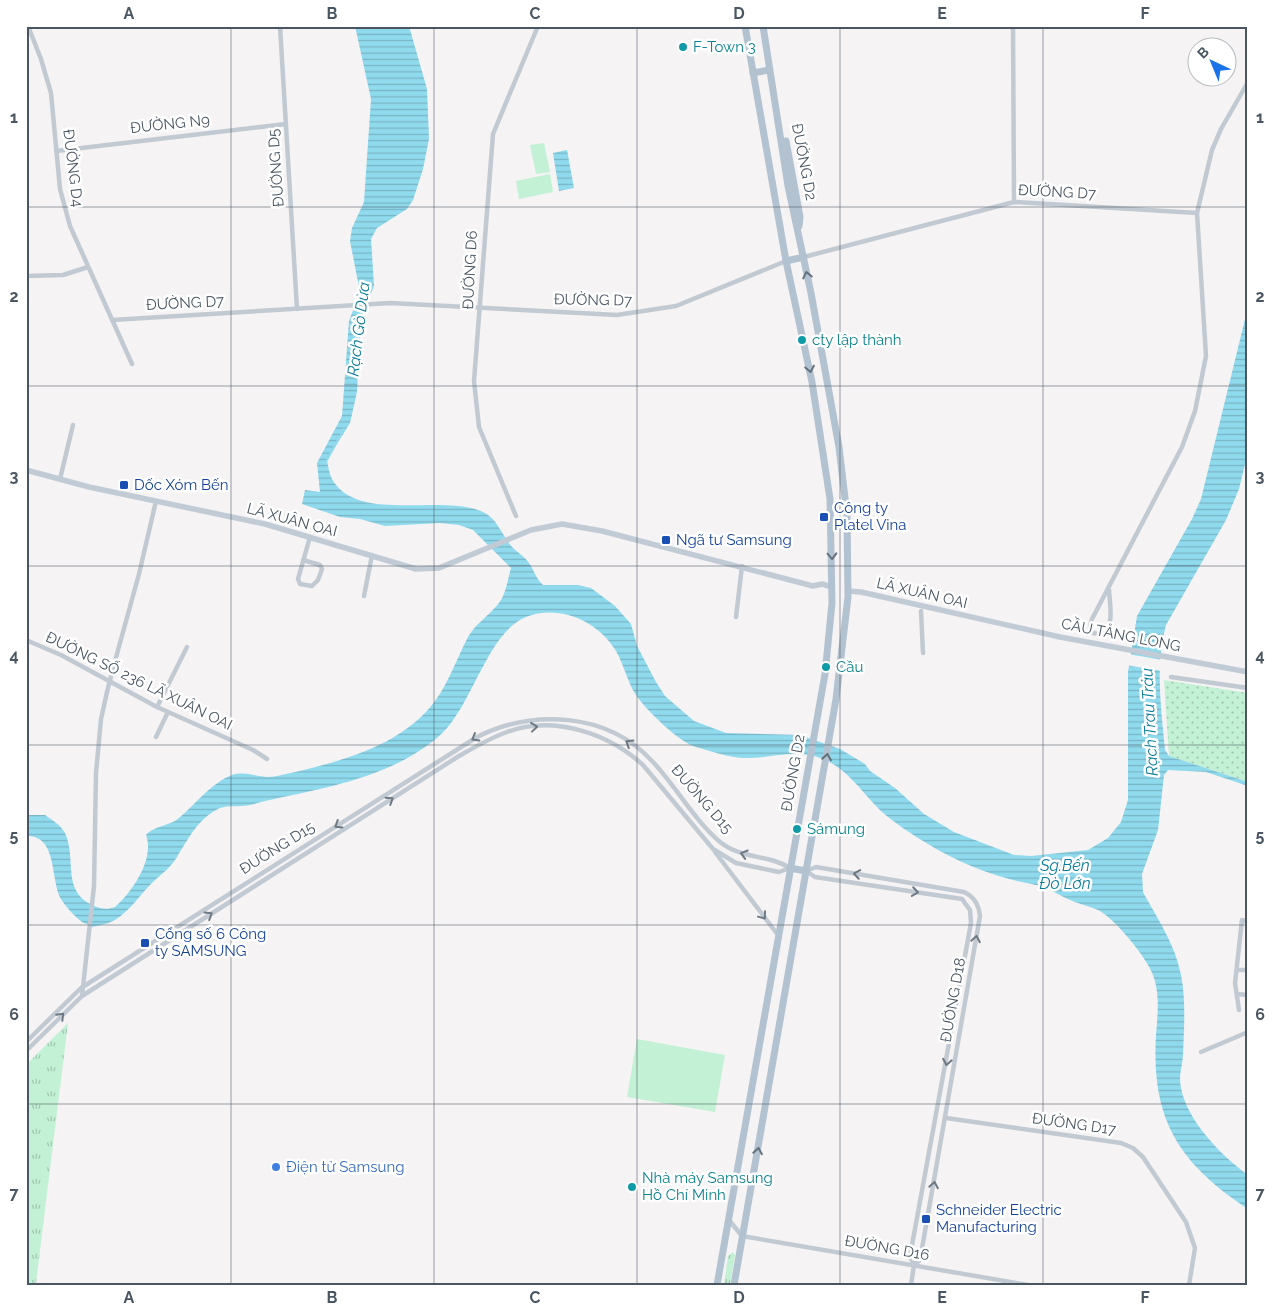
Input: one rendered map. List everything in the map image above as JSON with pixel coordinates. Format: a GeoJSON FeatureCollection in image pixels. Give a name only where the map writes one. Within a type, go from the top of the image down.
{"type":"FeatureCollection","features":[{"type":"Feature","properties":{"kind":"main road","name":"ĐƯỜNG D2"},"geometry":{"type":"LineString","coordinates":[[716,1285],[734,1195],[822,692],[832,603],[831,507],[813,388],[786,262],[758,98],[743,26]]}},
{"type":"Feature","properties":{"kind":"main road","name":"ĐƯỜNG D2"},"geometry":{"type":"LineString","coordinates":[[734,1285],[834,712],[848,592],[846,504],[839,447],[774,102],[763,26]]}},
{"type":"Feature","properties":{"kind":"main road","name":"ĐƯỜNG D2"},"geometry":{"type":"LineString","coordinates":[[765,45],[769,39],[767,26]]}},
{"type":"Feature","properties":{"kind":"main road"},"geometry":{"type":"LineString","coordinates":[[753,73],[769,70]]}},
{"type":"Feature","properties":{"kind":"main road"},"geometry":{"type":"LineString","coordinates":[[786,262],[804,257]]}},
{"type":"Feature","properties":{"kind":"main road","name":"LÃ XUÂN OAI"},"geometry":{"type":"LineString","coordinates":[[26,470],[156,502],[265,524],[416,569],[427,570],[451,564],[531,530],[552,525],[570,524],[742,566],[813,586],[822,584],[832,587]]}},
{"type":"Feature","properties":{"kind":"main road"},"geometry":{"type":"LineString","coordinates":[[832,587],[848,592]]}},
{"type":"Feature","properties":{"kind":"main road","name":"LÃ XUÂN OAI"},"geometry":{"type":"LineString","coordinates":[[848,592],[861,592],[990,621]]}},
{"type":"Feature","properties":{"kind":"main road","name":"CẦU TĂNG LONG"},"geometry":{"type":"LineString","coordinates":[[990,621],[1060,637],[1248,672]]}},
{"type":"Feature","properties":{"kind":"main road"},"geometry":{"type":"LineString","coordinates":[[790,868],[806,871]]}},
{"type":"Feature","properties":{"kind":"street","name":"ĐƯỜNG D4"},"geometry":{"type":"LineString","coordinates":[[28,26],[41,59],[51,93],[64,207],[76,243],[132,364]]}},
{"type":"Feature","properties":{"kind":"street","name":"ĐƯỜNG D5"},"geometry":{"type":"LineString","coordinates":[[280,26],[298,309]]}},
{"type":"Feature","properties":{"kind":"street","name":"ĐƯỜNG D6"},"geometry":{"type":"LineString","coordinates":[[516,516],[479,427],[474,381],[493,134],[538,26]]}},
{"type":"Feature","properties":{"kind":"street"},"geometry":{"type":"LineString","coordinates":[[1014,26],[1014,202]]}},
{"type":"Feature","properties":{"kind":"street"},"geometry":{"type":"LineString","coordinates":[[1109,590],[1111,612],[1109,628],[1104,635],[1093,633],[1090,627],[1092,619],[1109,590],[1182,447],[1195,411],[1206,356],[1197,213],[1212,150],[1221,129],[1248,82]]}},
{"type":"Feature","properties":{"kind":"street","name":"ĐƯỜNG N9"},"geometry":{"type":"LineString","coordinates":[[56,150],[286,124]]}},
{"type":"Feature","properties":{"kind":"street","name":"ĐƯỜNG D7"},"geometry":{"type":"LineString","coordinates":[[804,257],[1014,202],[1197,213]]}},
{"type":"Feature","properties":{"kind":"street","name":"ĐƯỜNG D7"},"geometry":{"type":"LineString","coordinates":[[112,320],[390,303],[604,316],[636,314],[676,306],[786,262]]}},
{"type":"Feature","properties":{"kind":"street"},"geometry":{"type":"LineString","coordinates":[[26,276],[64,276],[88,267]]}},
{"type":"Feature","properties":{"kind":"street"},"geometry":{"type":"LineString","coordinates":[[60,479],[73,425]]}},
{"type":"Feature","properties":{"kind":"street"},"geometry":{"type":"LineString","coordinates":[[82,996],[81,988],[94,886],[96,772],[101,719],[156,502]]}},
{"type":"Feature","properties":{"kind":"street"},"geometry":{"type":"LineString","coordinates":[[26,519],[26,525]]}},
{"type":"Feature","properties":{"kind":"street"},"geometry":{"type":"LineString","coordinates":[[303,560],[320,565],[322,568],[318,580],[312,586],[299,583],[303,560],[310,537]]}},
{"type":"Feature","properties":{"kind":"street"},"geometry":{"type":"LineString","coordinates":[[364,596],[372,555]]}},
{"type":"Feature","properties":{"kind":"street"},"geometry":{"type":"LineString","coordinates":[[736,617],[742,566]]}},
{"type":"Feature","properties":{"kind":"street"},"geometry":{"type":"LineString","coordinates":[[921,611],[922,653]]}},
{"type":"Feature","properties":{"kind":"street","name":"ĐƯỜNG SỐ 236 LÃ XUÂN OAI"},"geometry":{"type":"LineString","coordinates":[[26,640],[60,655],[157,707],[268,759]]}},
{"type":"Feature","properties":{"kind":"street"},"geometry":{"type":"LineString","coordinates":[[157,707],[187,647]]}},
{"type":"Feature","properties":{"kind":"street"},"geometry":{"type":"LineString","coordinates":[[1171,677],[1248,688]]}},
{"type":"Feature","properties":{"kind":"street"},"geometry":{"type":"LineString","coordinates":[[156,737],[168,712]]}},
{"type":"Feature","properties":{"kind":"street","name":"ĐƯỜNG D15"},"geometry":{"type":"LineString","coordinates":[[26,1042],[81,988],[477,737],[513,722],[555,718],[590,724],[622,738],[652,761],[706,827],[722,843],[740,854],[782,863],[790,868]]}},
{"type":"Feature","properties":{"kind":"street","name":"ĐƯỜNG D15"},"geometry":{"type":"LineString","coordinates":[[26,1051],[82,996],[459,756],[482,742],[509,731],[546,726],[586,732],[619,746],[645,767],[713,849],[736,863],[779,872],[790,868]]}},
{"type":"Feature","properties":{"kind":"street"},"geometry":{"type":"LineString","coordinates":[[645,767],[652,761]]}},
{"type":"Feature","properties":{"kind":"street"},"geometry":{"type":"LineString","coordinates":[[698,833],[706,827]]}},
{"type":"Feature","properties":{"kind":"street"},"geometry":{"type":"LineString","coordinates":[[713,849],[778,935]]}},
{"type":"Feature","properties":{"kind":"street"},"geometry":{"type":"LineString","coordinates":[[295,852],[299,858]]}},
{"type":"Feature","properties":{"kind":"street","name":"ĐƯỜNG D18"},"geometry":{"type":"LineString","coordinates":[[806,871],[816,867],[964,892],[971,895],[979,908],[980,916],[946,1118],[920,1260],[914,1265]]}},
{"type":"Feature","properties":{"kind":"street","name":"ĐƯỜNG D18"},"geometry":{"type":"LineString","coordinates":[[806,871],[815,876],[962,900],[972,916],[910,1256],[914,1265],[911,1285]]}},
{"type":"Feature","properties":{"kind":"street"},"geometry":{"type":"LineString","coordinates":[[1240,1010],[1234,982],[1242,920],[1248,922]]}},
{"type":"Feature","properties":{"kind":"street"},"geometry":{"type":"LineString","coordinates":[[1236,970],[1248,970]]}},
{"type":"Feature","properties":{"kind":"street"},"geometry":{"type":"LineString","coordinates":[[1237,994],[1248,995]]}},
{"type":"Feature","properties":{"kind":"street"},"geometry":{"type":"LineString","coordinates":[[1202,1052],[1248,1032]]}},
{"type":"Feature","properties":{"kind":"street","name":"ĐƯỜNG D17"},"geometry":{"type":"LineString","coordinates":[[946,1118],[1121,1143],[1133,1148],[1144,1156],[1186,1222],[1192,1236],[1195,1257],[1188,1285]]}},
{"type":"Feature","properties":{"kind":"street"},"geometry":{"type":"LineString","coordinates":[[729,1220],[742,1236]]}},
{"type":"Feature","properties":{"kind":"street","name":"ĐƯỜNG D16"},"geometry":{"type":"LineString","coordinates":[[742,1236],[1028,1285]]}},
{"type":"Feature","properties":{"kind":"green space"},"geometry":{"type":"Polygon","coordinates":[[[544,143],[550,172],[536,174],[530,145],[544,143]]]}},
{"type":"Feature","properties":{"kind":"green space"},"geometry":{"type":"Polygon","coordinates":[[[550,174],[553,192],[519,199],[516,181],[550,174]]]}},
{"type":"Feature","properties":{"kind":"green space"},"geometry":{"type":"Polygon","coordinates":[[[1164,680],[1248,693],[1248,782],[1169,756],[1164,680]]]}},
{"type":"Feature","properties":{"kind":"green space"},"geometry":{"type":"Polygon","coordinates":[[[68,1023],[36,1283],[26,1285],[26,1065],[68,1023]]]}},
{"type":"Feature","properties":{"kind":"green space"},"geometry":{"type":"Polygon","coordinates":[[[637,1039],[725,1055],[715,1112],[627,1097],[637,1039]]]}},
{"type":"Feature","properties":{"kind":"green space"},"geometry":{"type":"Polygon","coordinates":[[[733,1252],[735,1255],[730,1285],[724,1285],[728,1256],[733,1252]]]}},
{"type":"Feature","properties":{"kind":"water"},"geometry":{"type":"Polygon","coordinates":[[[355,26],[409,26],[427,89],[429,139],[423,169],[413,200],[407,209],[377,228],[371,239],[374,286],[361,318],[357,392],[350,423],[327,460],[332,479],[344,493],[360,500],[380,504],[446,505],[466,507],[483,512],[496,523],[508,543],[527,561],[543,585],[578,585],[591,588],[615,606],[631,624],[637,646],[665,696],[694,721],[726,733],[800,735],[840,749],[865,764],[870,771],[895,788],[924,814],[954,832],[1014,855],[1031,856],[1088,850],[1108,838],[1121,822],[1128,800],[1128,672],[1137,616],[1192,519],[1201,499],[1248,307],[1248,452],[1239,489],[1226,520],[1166,625],[1160,671],[1165,750],[1169,756],[1248,782],[1248,786],[1206,772],[1168,770],[1164,775],[1158,830],[1142,874],[1143,892],[1170,942],[1181,975],[1184,994],[1183,1058],[1180,1078],[1182,1092],[1194,1119],[1214,1145],[1248,1175],[1248,1209],[1224,1192],[1204,1174],[1187,1156],[1174,1137],[1165,1115],[1159,1092],[1156,1065],[1158,999],[1155,981],[1139,951],[1106,915],[1045,887],[994,875],[938,850],[887,816],[848,775],[823,759],[802,754],[743,758],[713,752],[689,744],[655,717],[636,695],[616,651],[608,640],[588,624],[564,614],[539,613],[526,617],[512,626],[489,655],[460,710],[449,725],[437,738],[418,752],[398,763],[355,780],[250,805],[218,809],[199,824],[170,867],[121,916],[112,921],[92,927],[79,920],[65,905],[58,891],[48,850],[36,838],[26,836],[26,815],[45,815],[65,833],[70,853],[73,882],[76,891],[82,899],[101,908],[109,909],[115,907],[135,884],[145,864],[148,844],[146,835],[179,818],[217,783],[232,775],[249,774],[271,777],[341,760],[384,743],[420,718],[440,694],[471,632],[499,603],[505,591],[511,568],[473,530],[459,525],[440,523],[385,526],[360,519],[340,517],[302,504],[305,490],[320,492],[317,463],[342,416],[349,321],[360,292],[350,241],[352,228],[364,202],[371,99],[355,26]]]}},
{"type":"Feature","properties":{"kind":"water"},"geometry":{"type":"Polygon","coordinates":[[[567,150],[574,188],[559,191],[553,153],[567,150]]]}},
{"type":"Feature","properties":{"kind":"pier"},"geometry":{"type":"Polygon","coordinates":[[[1128,654],[1163,660],[1162,671],[1126,665],[1128,654]]]}},
{"type":"Feature","properties":{"kind":"waterway","name":"Rạch Gò Dừa"},"geometry":{"type":"LineString","coordinates":[[327,460],[344,429]]}},
{"type":"Feature","properties":{"kind":"place","name":"F-Town 3"},"geometry":{"type":"Point","coordinates":[683,47]}},
{"type":"Feature","properties":{"kind":"place","name":"cty lập thành"},"geometry":{"type":"Point","coordinates":[802,340]}},
{"type":"Feature","properties":{"kind":"place","name":"Dốc Xóm Bến"},"geometry":{"type":"Point","coordinates":[124,485]}},
{"type":"Feature","properties":{"kind":"place","name":"Công ty Platel Vina"},"geometry":{"type":"Point","coordinates":[824,517]}},
{"type":"Feature","properties":{"kind":"place","name":"Ngã tư Samsung"},"geometry":{"type":"Point","coordinates":[666,540]}},
{"type":"Feature","properties":{"kind":"place","name":"Cầu"},"geometry":{"type":"Point","coordinates":[826,667]}},
{"type":"Feature","properties":{"kind":"place","name":"Sámung"},"geometry":{"type":"Point","coordinates":[797,829]}},
{"type":"Feature","properties":{"kind":"place","name":"Cổng số 6 Công ty SAMSUNG"},"geometry":{"type":"Point","coordinates":[145,943]}},
{"type":"Feature","properties":{"kind":"place","name":"Điện tử Samsung"},"geometry":{"type":"Point","coordinates":[276,1167]}},
{"type":"Feature","properties":{"kind":"place","name":"Nhà máy Samsung Hồ Chí Minh"},"geometry":{"type":"Point","coordinates":[632,1187]}},
{"type":"Feature","properties":{"kind":"place","name":"Schneider Electric Manufacturing"},"geometry":{"type":"Point","coordinates":[926,1219]}},
{"type":"Feature","properties":{"kind":"water label","name":"Rạch Trau Trảu"},"geometry":{"type":"Point","coordinates":[1149,722]}},
{"type":"Feature","properties":{"kind":"water label","name":"Sg.Bến Đò Lớn"},"geometry":{"type":"Point","coordinates":[1065,874]}}]}
